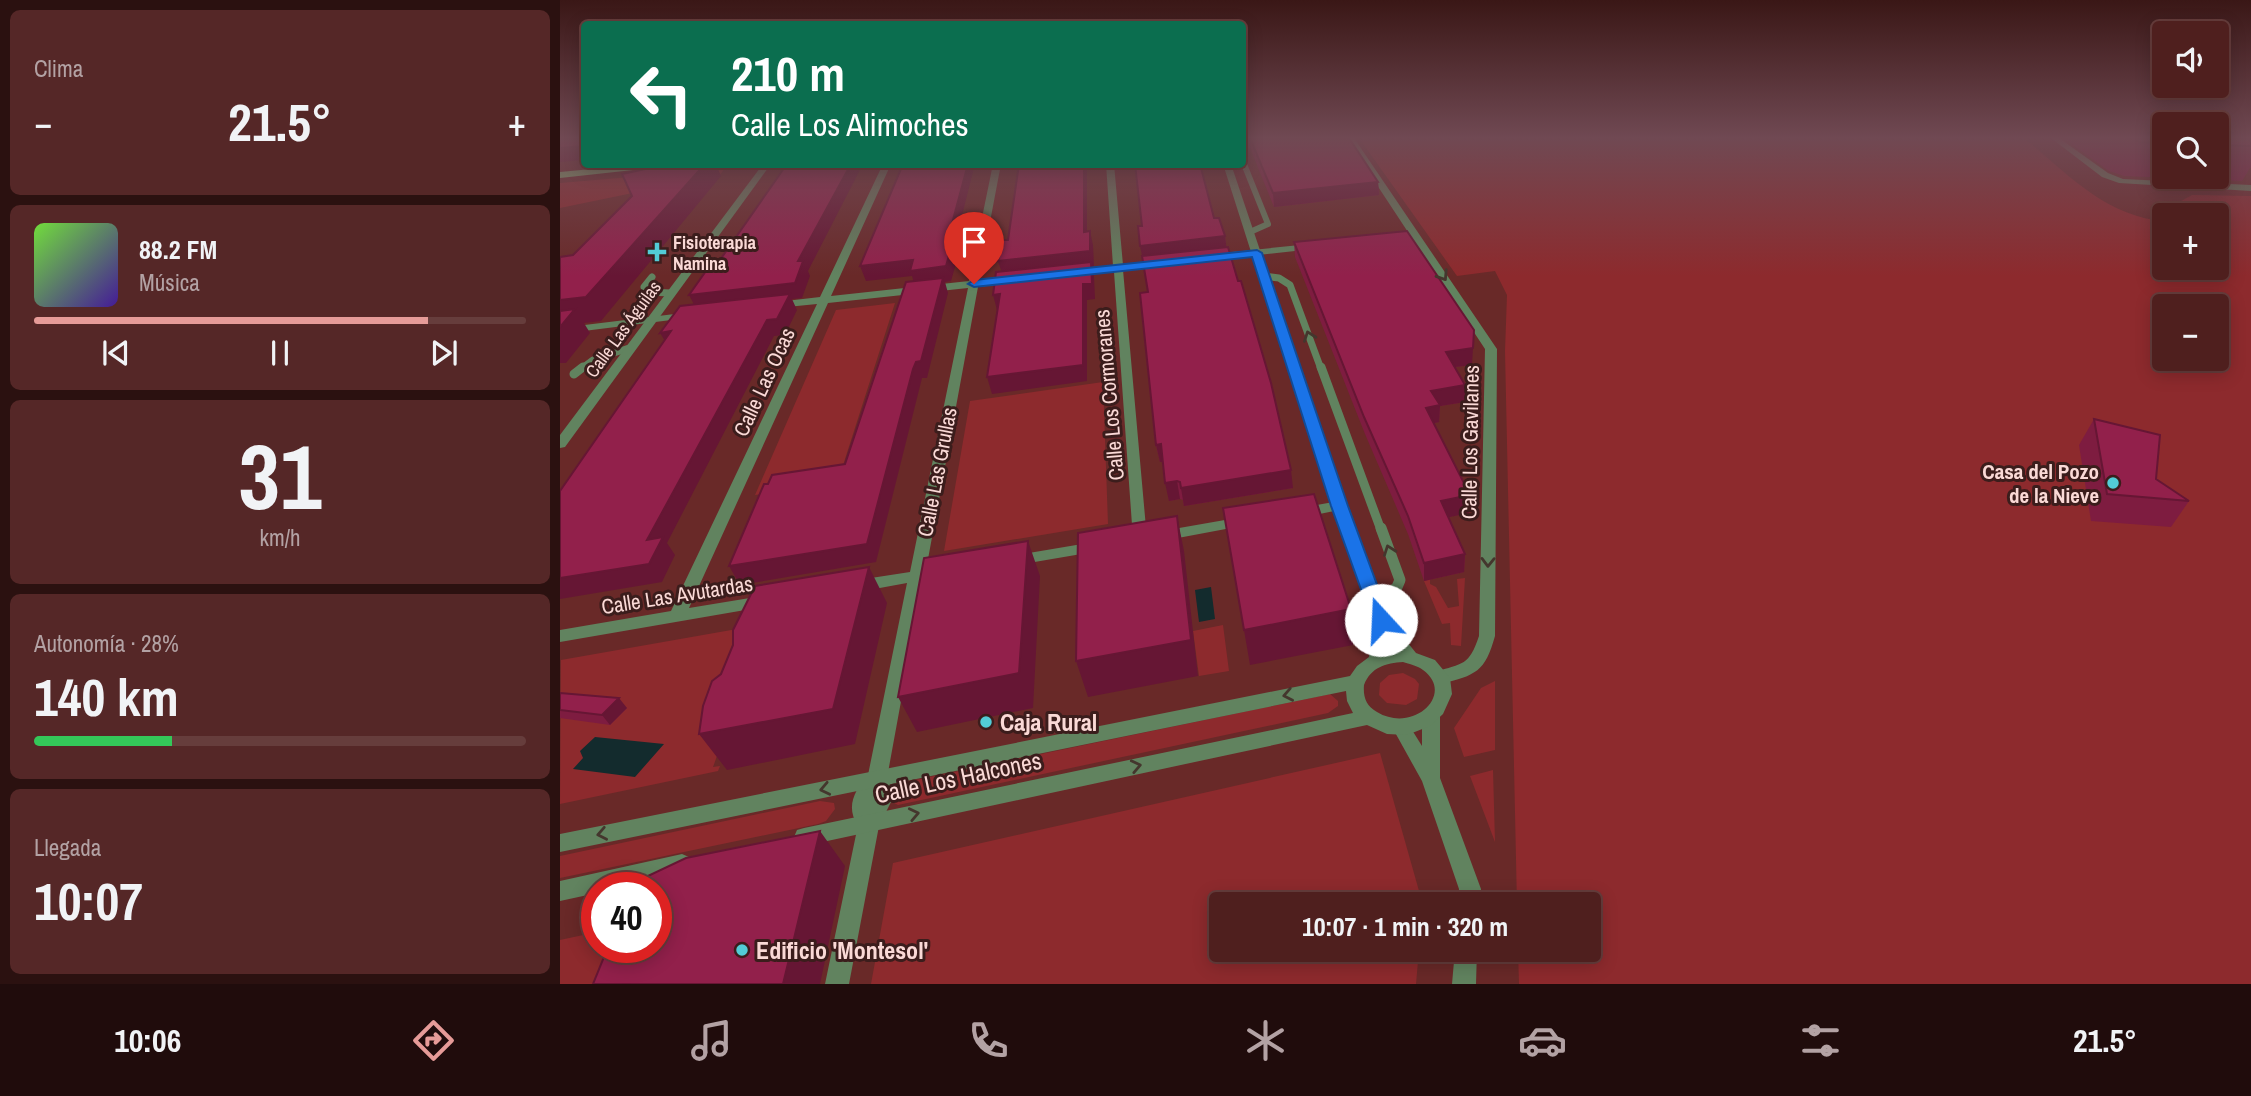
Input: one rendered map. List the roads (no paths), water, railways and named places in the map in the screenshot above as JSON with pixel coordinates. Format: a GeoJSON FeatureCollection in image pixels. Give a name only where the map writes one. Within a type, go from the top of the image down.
{"type":"FeatureCollection","features":[{"type":"Feature","properties":{"kind":"street","name":"Calle Las Águilas"},"geometry":{"type":"LineString","coordinates":[[560,444],[750,184]]}},
{"type":"Feature","properties":{"kind":"street","name":"Calle Las Ocas"},"geometry":{"type":"LineString","coordinates":[[677,616],[878,184]]}},
{"type":"Feature","properties":{"kind":"street","name":"Calle Las Grullas"},"geometry":{"type":"LineString","coordinates":[[837,984],[869,823],[878,811],[883,797],[882,786],[877,779],[993,184]]}},
{"type":"Feature","properties":{"kind":"street","name":"Calle Los Cormoranes"},"geometry":{"type":"LineString","coordinates":[[1111,184],[1127,541]]}},
{"type":"Feature","properties":{"kind":"street"},"geometry":{"type":"LineString","coordinates":[[1234,184],[1339,506],[1378,613],[1409,656]]}},
{"type":"Feature","properties":{"kind":"street","name":"Calle Los Gavilanes"},"geometry":{"type":"LineString","coordinates":[[1378,184],[1410,236],[1491,349],[1487,636],[1480,662],[1469,670],[1441,677]]}},
{"type":"Feature","properties":{"kind":"street"},"geometry":{"type":"LineString","coordinates":[[2176,184],[2251,188]]}},
{"type":"Feature","properties":{"kind":"street"},"geometry":{"type":"LineString","coordinates":[[1200,259],[1325,245]]}},
{"type":"Feature","properties":{"kind":"street"},"geometry":{"type":"LineString","coordinates":[[1070,273],[1172,262]]}},
{"type":"Feature","properties":{"kind":"street"},"geometry":{"type":"LineString","coordinates":[[770,306],[1029,278]]}},
{"type":"Feature","properties":{"kind":"street"},"geometry":{"type":"LineString","coordinates":[[560,331],[702,313]]}},
{"type":"Feature","properties":{"kind":"street"},"geometry":{"type":"LineString","coordinates":[[1280,516],[1339,506]]}},
{"type":"Feature","properties":{"kind":"street"},"geometry":{"type":"LineString","coordinates":[[1006,562],[1255,520]]}},
{"type":"Feature","properties":{"kind":"street"},"geometry":{"type":"LineString","coordinates":[[838,590],[953,570]]}},
{"type":"Feature","properties":{"kind":"street","name":"Calle Las Avutardas"},"geometry":{"type":"LineString","coordinates":[[560,636],[784,599]]}},
{"type":"Feature","properties":{"kind":"street"},"geometry":{"type":"LineString","coordinates":[[1377,660],[1378,613]]}},
{"type":"Feature","properties":{"kind":"street"},"geometry":{"type":"LineString","coordinates":[[1389,656],[1409,656],[1424,661],[1441,677],[1444,694],[1441,705],[1431,716],[1413,726],[1377,723],[1368,717],[1355,701],[1355,682],[1361,672],[1377,660],[1389,656]]}},
{"type":"Feature","properties":{"kind":"street","name":"Calle Los Halcones"},"geometry":{"type":"LineString","coordinates":[[560,843],[1355,682]]}},
{"type":"Feature","properties":{"kind":"street"},"geometry":{"type":"LineString","coordinates":[[1431,716],[1431,779]]}},
{"type":"Feature","properties":{"kind":"street","name":"Calle Los Halcones"},"geometry":{"type":"LineString","coordinates":[[779,843],[1368,717]]}},
{"type":"Feature","properties":{"kind":"street"},"geometry":{"type":"LineString","coordinates":[[1401,727],[1431,779],[1470,892]]}},
{"type":"Feature","properties":{"kind":"street"},"geometry":{"type":"LineString","coordinates":[[560,891],[696,861]]}},
{"type":"Feature","properties":{"kind":"street"},"geometry":{"type":"LineString","coordinates":[[1464,984],[1465,962]]}},
{"type":"Feature","properties":{"kind":"lane"},"geometry":{"type":"LineString","coordinates":[[1250,232],[1268,224],[1252,184]]}},
{"type":"Feature","properties":{"kind":"lane"},"geometry":{"type":"LineString","coordinates":[[1263,276],[1279,278],[1290,285],[1400,580],[1378,613]]}},
{"type":"Feature","properties":{"kind":"lane"},"geometry":{"type":"LineString","coordinates":[[652,277],[644,290],[671,293]]}},
{"type":"Feature","properties":{"kind":"lane"},"geometry":{"type":"LineString","coordinates":[[574,373],[593,360],[632,347]]}},
{"type":"Feature","properties":{"kind":"water"},"geometry":{"type":"Polygon","coordinates":[[[1211,587],[1215,619],[1199,622],[1195,590],[1211,587]]]}},
{"type":"Feature","properties":{"kind":"water"},"geometry":{"type":"Polygon","coordinates":[[[595,737],[664,744],[635,777],[573,769],[583,758],[580,751],[595,737]]]}},
{"type":"Feature","properties":{"kind":"place","name":"Fisioterapia Namina"},"geometry":{"type":"Point","coordinates":[657,252]}},
{"type":"Feature","properties":{"kind":"place","name":"Casa del Pozo de la Nieve"},"geometry":{"type":"Point","coordinates":[2113,483]}},
{"type":"Feature","properties":{"kind":"place","name":"Caja Rural"},"geometry":{"type":"Point","coordinates":[986,722]}},
{"type":"Feature","properties":{"kind":"place","name":"Edificio 'Montesol'"},"geometry":{"type":"Point","coordinates":[742,950]}}]}
